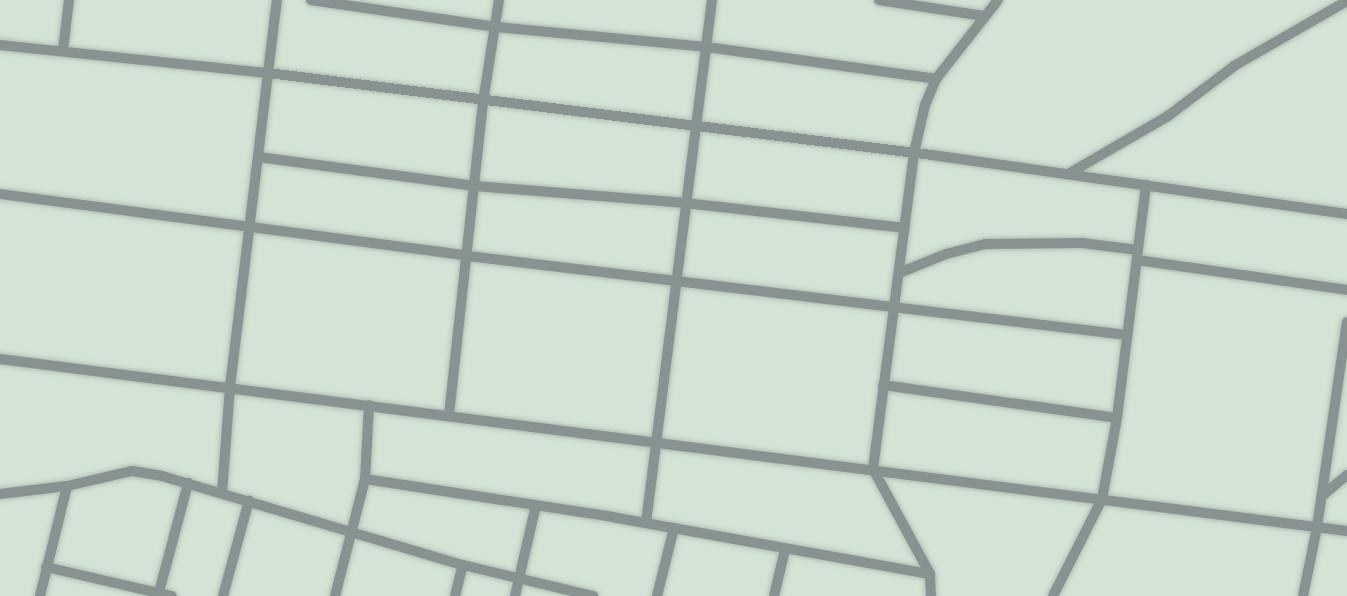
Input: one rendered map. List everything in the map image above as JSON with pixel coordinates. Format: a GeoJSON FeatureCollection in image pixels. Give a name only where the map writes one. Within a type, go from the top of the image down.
{"type":"FeatureCollection","features":[{"type":"Feature","properties":{"kind":"street"},"geometry":{"type":"LineString","coordinates":[[63,50],[69,0]]}},
{"type":"Feature","properties":{"kind":"street"},"geometry":{"type":"LineString","coordinates":[[222,493],[230,387],[277,0]]}},
{"type":"Feature","properties":{"kind":"street"},"geometry":{"type":"LineString","coordinates":[[311,0],[496,27],[706,47],[936,79]]}},
{"type":"Feature","properties":{"kind":"street"},"geometry":{"type":"LineString","coordinates":[[449,415],[483,102],[499,0]]}},
{"type":"Feature","properties":{"kind":"street"},"geometry":{"type":"LineString","coordinates":[[646,523],[712,0]]}},
{"type":"Feature","properties":{"kind":"street"},"geometry":{"type":"LineString","coordinates":[[879,0],[984,16]]}},
{"type":"Feature","properties":{"kind":"street"},"geometry":{"type":"LineString","coordinates":[[931,596],[930,574],[873,469],[914,153],[925,104],[936,79],[998,0]]}},
{"type":"Feature","properties":{"kind":"street"},"geometry":{"type":"LineString","coordinates":[[1068,174],[1168,116],[1234,66],[1344,4]]}},
{"type":"Feature","properties":{"kind":"street"},"geometry":{"type":"LineString","coordinates":[[0,45],[268,74],[914,153],[1347,214]]}},
{"type":"Feature","properties":{"kind":"street"},"geometry":{"type":"LineString","coordinates":[[258,157],[475,186],[686,203],[905,228]]}},
{"type":"Feature","properties":{"kind":"street"},"geometry":{"type":"LineString","coordinates":[[1053,596],[1102,499],[1117,418],[1146,185]]}},
{"type":"Feature","properties":{"kind":"street"},"geometry":{"type":"LineString","coordinates":[[0,194],[250,225],[468,256],[1127,335]]}},
{"type":"Feature","properties":{"kind":"street"},"geometry":{"type":"LineString","coordinates":[[899,273],[946,254],[985,244],[1082,243],[1347,290]]}},
{"type":"Feature","properties":{"kind":"street"},"geometry":{"type":"LineString","coordinates":[[1303,596],[1322,496],[1347,322]]}},
{"type":"Feature","properties":{"kind":"street"},"geometry":{"type":"LineString","coordinates":[[0,359],[1347,531]]}},
{"type":"Feature","properties":{"kind":"street"},"geometry":{"type":"LineString","coordinates":[[883,385],[1117,418]]}},
{"type":"Feature","properties":{"kind":"street"},"geometry":{"type":"LineString","coordinates":[[335,596],[365,479],[369,405]]}},
{"type":"Feature","properties":{"kind":"street"},"geometry":{"type":"LineString","coordinates":[[0,494],[67,486],[132,471],[249,500],[463,565],[593,596]]}},
{"type":"Feature","properties":{"kind":"street"},"geometry":{"type":"LineString","coordinates":[[1322,496],[1347,475]]}},
{"type":"Feature","properties":{"kind":"street"},"geometry":{"type":"LineString","coordinates":[[365,479],[646,523],[930,574]]}},
{"type":"Feature","properties":{"kind":"street"},"geometry":{"type":"LineString","coordinates":[[159,595],[188,483]]}},
{"type":"Feature","properties":{"kind":"street"},"geometry":{"type":"LineString","coordinates":[[40,596],[67,486]]}},
{"type":"Feature","properties":{"kind":"street"},"geometry":{"type":"LineString","coordinates":[[223,596],[249,500]]}},
{"type":"Feature","properties":{"kind":"street"},"geometry":{"type":"LineString","coordinates":[[515,596],[536,505]]}},
{"type":"Feature","properties":{"kind":"street"},"geometry":{"type":"LineString","coordinates":[[657,596],[674,528]]}},
{"type":"Feature","properties":{"kind":"street"},"geometry":{"type":"LineString","coordinates":[[774,596],[785,550]]}},
{"type":"Feature","properties":{"kind":"street"},"geometry":{"type":"LineString","coordinates":[[455,596],[463,565]]}},
{"type":"Feature","properties":{"kind":"street"},"geometry":{"type":"LineString","coordinates":[[46,567],[172,596]]}}]}
